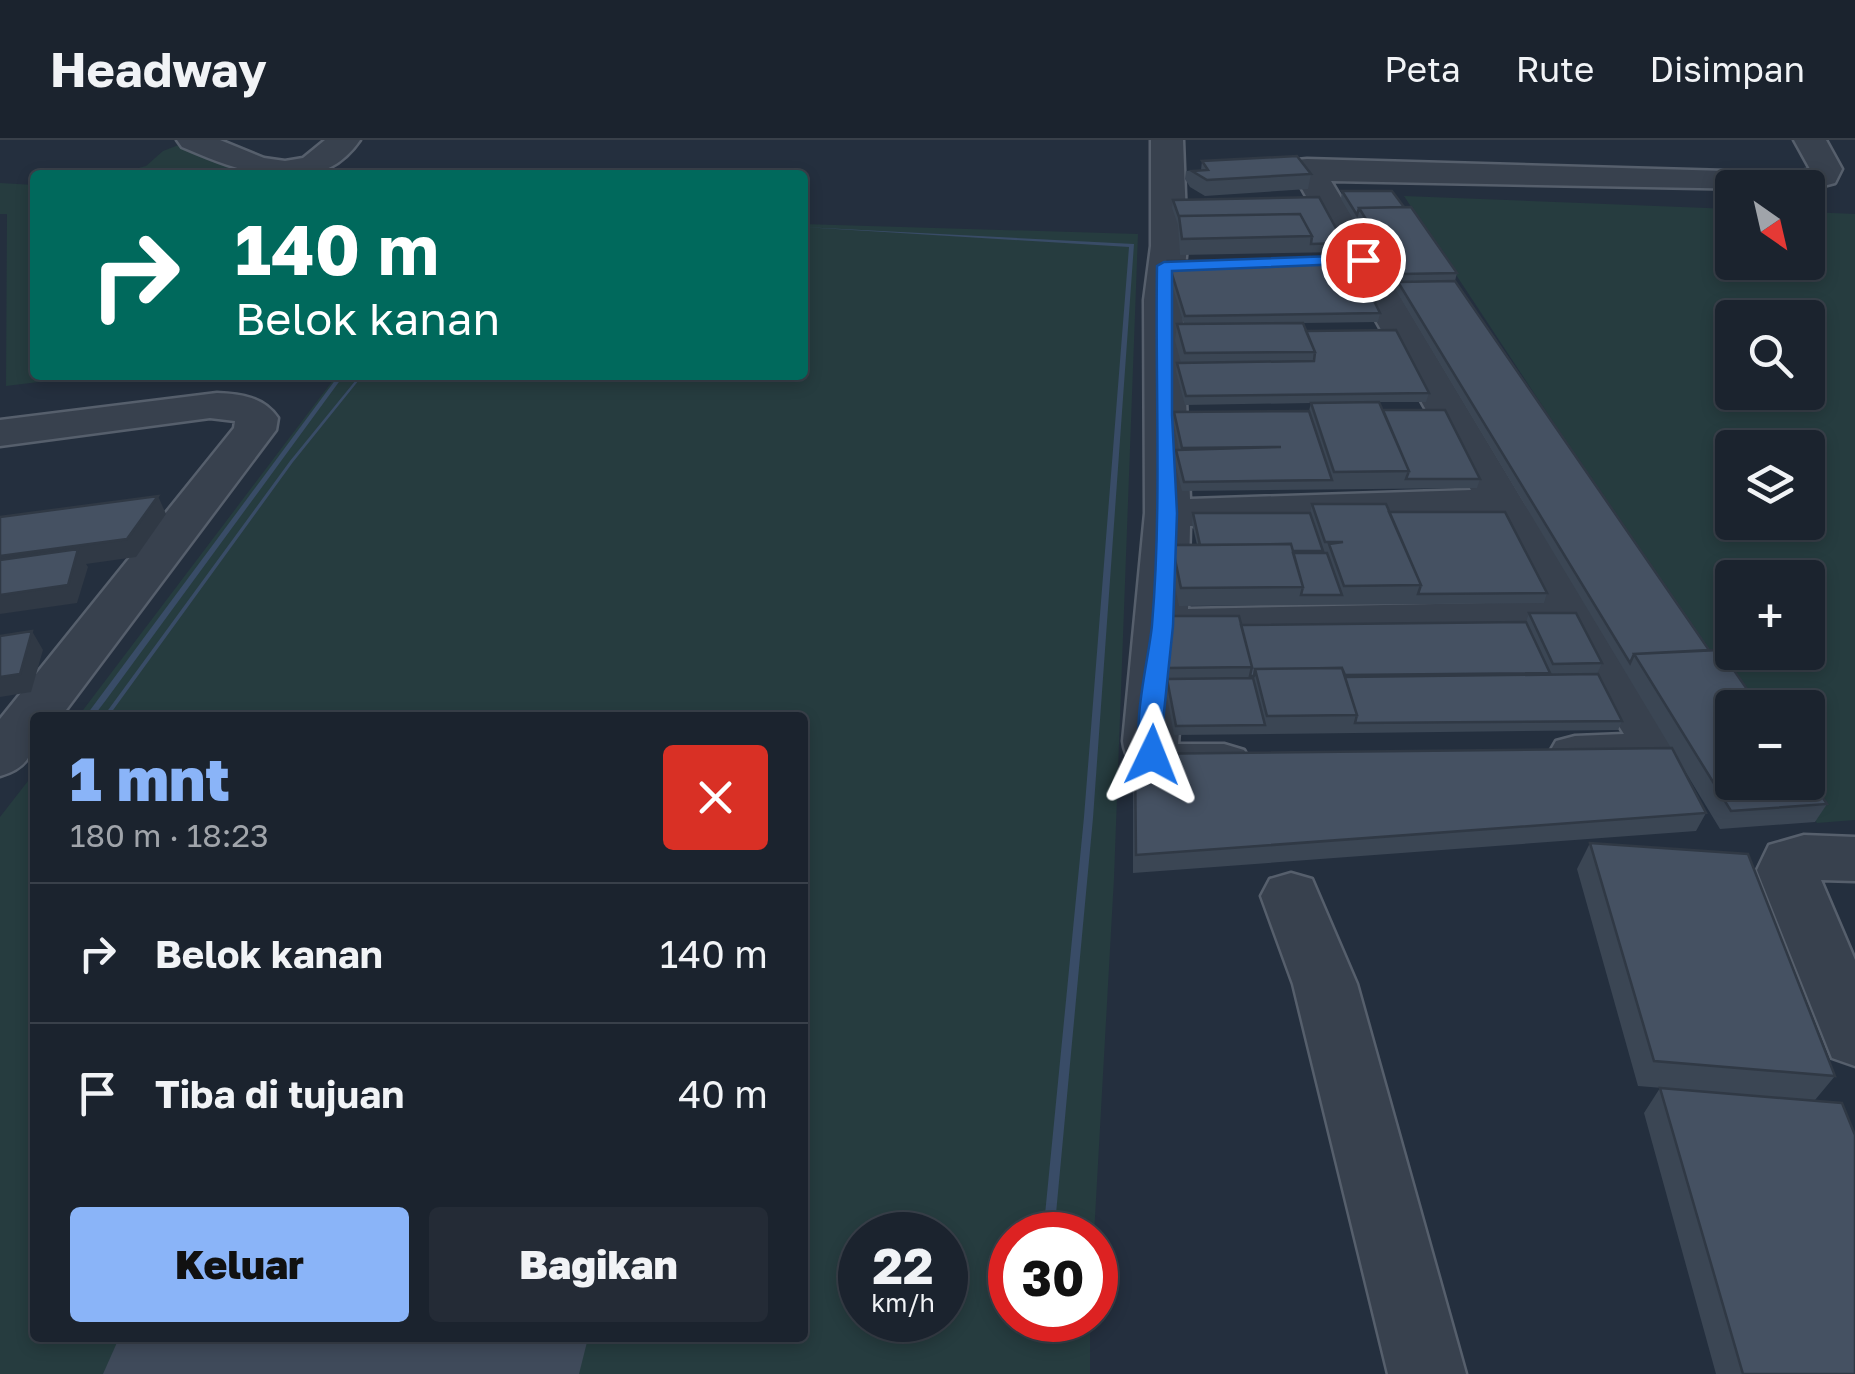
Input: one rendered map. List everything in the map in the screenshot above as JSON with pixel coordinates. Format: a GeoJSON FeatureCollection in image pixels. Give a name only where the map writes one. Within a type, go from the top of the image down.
{"type":"FeatureCollection","features":[{"type":"Feature","properties":{"kind":"street"},"geometry":{"type":"LineString","coordinates":[[193,140],[261,166],[293,170],[318,162],[344,140]]}},
{"type":"Feature","properties":{"kind":"street"},"geometry":{"type":"LineString","coordinates":[[1260,185],[1684,166],[1812,181],[1823,176],[1826,168],[1810,140]]}},
{"type":"Feature","properties":{"kind":"street"},"geometry":{"type":"LineString","coordinates":[[1182,177],[1169,246],[1184,266],[1182,414],[1168,513],[1152,755],[1176,765],[1272,762]]}},
{"type":"Feature","properties":{"kind":"street"},"geometry":{"type":"LineString","coordinates":[[1316,184],[1343,260],[1383,333],[1431,411],[1501,503],[1644,720],[1651,742],[1644,752],[1540,756]]}},
{"type":"Feature","properties":{"kind":"street"},"geometry":{"type":"LineString","coordinates":[[0,433],[210,406],[250,410],[257,418],[256,430],[35,712]]}},
{"type":"Feature","properties":{"kind":"street"},"geometry":{"type":"LineString","coordinates":[[137,511],[196,503]]}},
{"type":"Feature","properties":{"kind":"street"},"geometry":{"type":"LineString","coordinates":[[1168,513],[1501,503]]}},
{"type":"Feature","properties":{"kind":"street"},"geometry":{"type":"LineString","coordinates":[[1162,626],[1576,617]]}},
{"type":"Feature","properties":{"kind":"street"},"geometry":{"type":"LineString","coordinates":[[39,640],[97,632]]}},
{"type":"Feature","properties":{"kind":"street"},"geometry":{"type":"LineString","coordinates":[[0,757],[30,718]]}},
{"type":"Feature","properties":{"kind":"street"},"geometry":{"type":"LineString","coordinates":[[1855,860],[1804,857],[1790,861],[1787,870],[1855,1038]]}},
{"type":"Feature","properties":{"kind":"street"},"geometry":{"type":"LineString","coordinates":[[1291,896],[1325,984],[1427,1374]]}},
{"type":"Feature","properties":{"kind":"green space"},"geometry":{"type":"Polygon","coordinates":[[[189,141],[246,170],[131,170],[146,166],[163,151],[189,141]]]}},
{"type":"Feature","properties":{"kind":"green space"},"geometry":{"type":"Polygon","coordinates":[[[0,183],[30,185],[30,380],[55,380],[6,386],[7,214],[0,214],[0,183]]]}},
{"type":"Feature","properties":{"kind":"green space"},"geometry":{"type":"Polygon","coordinates":[[[1404,196],[1715,208],[1715,280],[1825,280],[1825,213],[1855,214],[1855,820],[1817,823],[1801,800],[1825,800],[1825,690],[1730,690],[1717,670],[1825,670],[1825,560],[1715,560],[1715,668],[1404,196]]]}},
{"type":"Feature","properties":{"kind":"green space"},"geometry":{"type":"Polygon","coordinates":[[[808,224],[1138,234],[1114,878],[1095,1212],[988,1212],[988,1342],[1090,1342],[1090,1374],[500,1374],[510,1342],[808,1342],[808,712],[82,712],[333,380],[808,380],[808,224]]]}},
{"type":"Feature","properties":{"kind":"green space"},"geometry":{"type":"Polygon","coordinates":[[[30,778],[30,1342],[196,1342],[180,1374],[0,1374],[0,817],[30,778]]]}},
{"type":"Feature","properties":{"kind":"water"},"geometry":{"type":"Polygon","coordinates":[[[808,227],[1134,244],[1093,818],[1056,1212],[1045,1212],[1084,817],[1129,247],[808,227]]]}},
{"type":"Feature","properties":{"kind":"water"},"geometry":{"type":"Polygon","coordinates":[[[335,380],[340,380],[106,700],[97,712],[89,712],[335,380]]]}},
{"type":"Feature","properties":{"kind":"water"},"geometry":{"type":"Polygon","coordinates":[[[359,380],[293,462],[112,712],[107,712],[290,461],[359,380]]]}},
{"type":"Feature","properties":{"kind":"building"},"geometry":{"type":"Polygon","coordinates":[[[1297,156],[1311,174],[1207,180],[1192,171],[1208,170],[1202,161],[1297,156]]]}},
{"type":"Feature","properties":{"kind":"building"},"geometry":{"type":"Polygon","coordinates":[[[1342,191],[1392,191],[1404,207],[1359,208],[1357,215],[1342,191]]]}},
{"type":"Feature","properties":{"kind":"building"},"geometry":{"type":"Polygon","coordinates":[[[1319,197],[1344,243],[1311,244],[1312,236],[1300,214],[1179,217],[1173,200],[1319,197]]]}},
{"type":"Feature","properties":{"kind":"building"},"geometry":{"type":"Polygon","coordinates":[[[1411,207],[1457,273],[1400,274],[1359,208],[1411,207]]]}},
{"type":"Feature","properties":{"kind":"building"},"geometry":{"type":"Polygon","coordinates":[[[1300,214],[1312,236],[1182,239],[1179,216],[1300,214]]]}},
{"type":"Feature","properties":{"kind":"building"},"geometry":{"type":"Polygon","coordinates":[[[1353,258],[1380,313],[1185,316],[1168,261],[1353,258]]]}},
{"type":"Feature","properties":{"kind":"building"},"geometry":{"type":"Polygon","coordinates":[[[1455,281],[1709,650],[1634,654],[1630,663],[1398,282],[1455,281]]]}},
{"type":"Feature","properties":{"kind":"building"},"geometry":{"type":"Polygon","coordinates":[[[1303,323],[1315,352],[1185,353],[1177,324],[1303,323]]]}},
{"type":"Feature","properties":{"kind":"building"},"geometry":{"type":"Polygon","coordinates":[[[1396,330],[1429,393],[1186,396],[1177,363],[1314,361],[1315,352],[1306,331],[1396,330]]]}},
{"type":"Feature","properties":{"kind":"building"},"geometry":{"type":"Polygon","coordinates":[[[1379,402],[1409,471],[1334,472],[1311,403],[1379,402]]]}},
{"type":"Feature","properties":{"kind":"building"},"geometry":{"type":"Polygon","coordinates":[[[1383,410],[1445,410],[1480,479],[1406,479],[1409,471],[1383,410]]]}},
{"type":"Feature","properties":{"kind":"building"},"geometry":{"type":"Polygon","coordinates":[[[1309,411],[1332,480],[1184,482],[1176,450],[1281,447],[1182,448],[1174,412],[1309,411]]]}},
{"type":"Feature","properties":{"kind":"building"},"geometry":{"type":"Polygon","coordinates":[[[158,496],[127,539],[0,556],[0,517],[158,496]]]}},
{"type":"Feature","properties":{"kind":"building"},"geometry":{"type":"Polygon","coordinates":[[[1312,504],[1386,504],[1421,585],[1344,586],[1329,544],[1343,542],[1325,542],[1312,504]]]}},
{"type":"Feature","properties":{"kind":"building"},"geometry":{"type":"Polygon","coordinates":[[[1389,512],[1505,512],[1547,593],[1418,594],[1421,585],[1389,512]]]}},
{"type":"Feature","properties":{"kind":"building"},"geometry":{"type":"Polygon","coordinates":[[[1193,513],[1310,513],[1323,551],[1293,551],[1291,544],[1200,545],[1193,513]]]}},
{"type":"Feature","properties":{"kind":"building"},"geometry":{"type":"Polygon","coordinates":[[[1291,544],[1303,587],[1181,588],[1172,545],[1291,544]]]}},
{"type":"Feature","properties":{"kind":"building"},"geometry":{"type":"Polygon","coordinates":[[[78,549],[68,585],[0,595],[0,560],[78,549]]]}},
{"type":"Feature","properties":{"kind":"building"},"geometry":{"type":"Polygon","coordinates":[[[1293,553],[1327,553],[1342,595],[1301,595],[1303,587],[1293,553]]]}},
{"type":"Feature","properties":{"kind":"building"},"geometry":{"type":"Polygon","coordinates":[[[1529,613],[1576,613],[1602,663],[1553,664],[1529,613]]]}},
{"type":"Feature","properties":{"kind":"building"},"geometry":{"type":"Polygon","coordinates":[[[1170,616],[1239,616],[1252,667],[1168,668],[1170,616]]]}},
{"type":"Feature","properties":{"kind":"building"},"geometry":{"type":"Polygon","coordinates":[[[1526,622],[1550,673],[1345,675],[1342,668],[1255,669],[1254,676],[1250,676],[1252,667],[1241,625],[1526,622]]]}},
{"type":"Feature","properties":{"kind":"building"},"geometry":{"type":"Polygon","coordinates":[[[32,631],[20,674],[0,677],[0,636],[32,631]]]}},
{"type":"Feature","properties":{"kind":"building"},"geometry":{"type":"Polygon","coordinates":[[[1715,650],[1715,670],[1734,670],[1748,690],[1715,690],[1715,785],[1634,654],[1715,650]]]}},
{"type":"Feature","properties":{"kind":"building"},"geometry":{"type":"Polygon","coordinates":[[[1342,668],[1357,715],[1267,716],[1255,669],[1342,668]]]}},
{"type":"Feature","properties":{"kind":"building"},"geometry":{"type":"Polygon","coordinates":[[[1598,674],[1622,721],[1355,723],[1357,715],[1345,677],[1598,674]]]}},
{"type":"Feature","properties":{"kind":"building"},"geometry":{"type":"Polygon","coordinates":[[[1253,678],[1265,725],[1176,726],[1167,679],[1253,678]]]}},
{"type":"Feature","properties":{"kind":"building"},"geometry":{"type":"Polygon","coordinates":[[[1672,748],[1706,813],[1136,855],[1135,754],[1672,748]]]}},
{"type":"Feature","properties":{"kind":"building"},"geometry":{"type":"Polygon","coordinates":[[[1724,800],[1824,800],[1827,804],[1731,811],[1724,800]]]}},
{"type":"Feature","properties":{"kind":"building"},"geometry":{"type":"Polygon","coordinates":[[[1590,843],[1748,854],[1835,1076],[1654,1061],[1590,843]]]}},
{"type":"Feature","properties":{"kind":"building"},"geometry":{"type":"Polygon","coordinates":[[[1660,1088],[1842,1103],[1855,1135],[1855,1374],[1743,1374],[1660,1088]]]}},
{"type":"Feature","properties":{"kind":"runway"},"geometry":{"type":"LineString","coordinates":[[341,1374],[353,1342]]}},
{"type":"Feature","properties":{"kind":"route"},"geometry":{"type":"LineString","coordinates":[[1152,755],[1168,513],[1163,415],[1164,266],[1363,260]]}}]}
